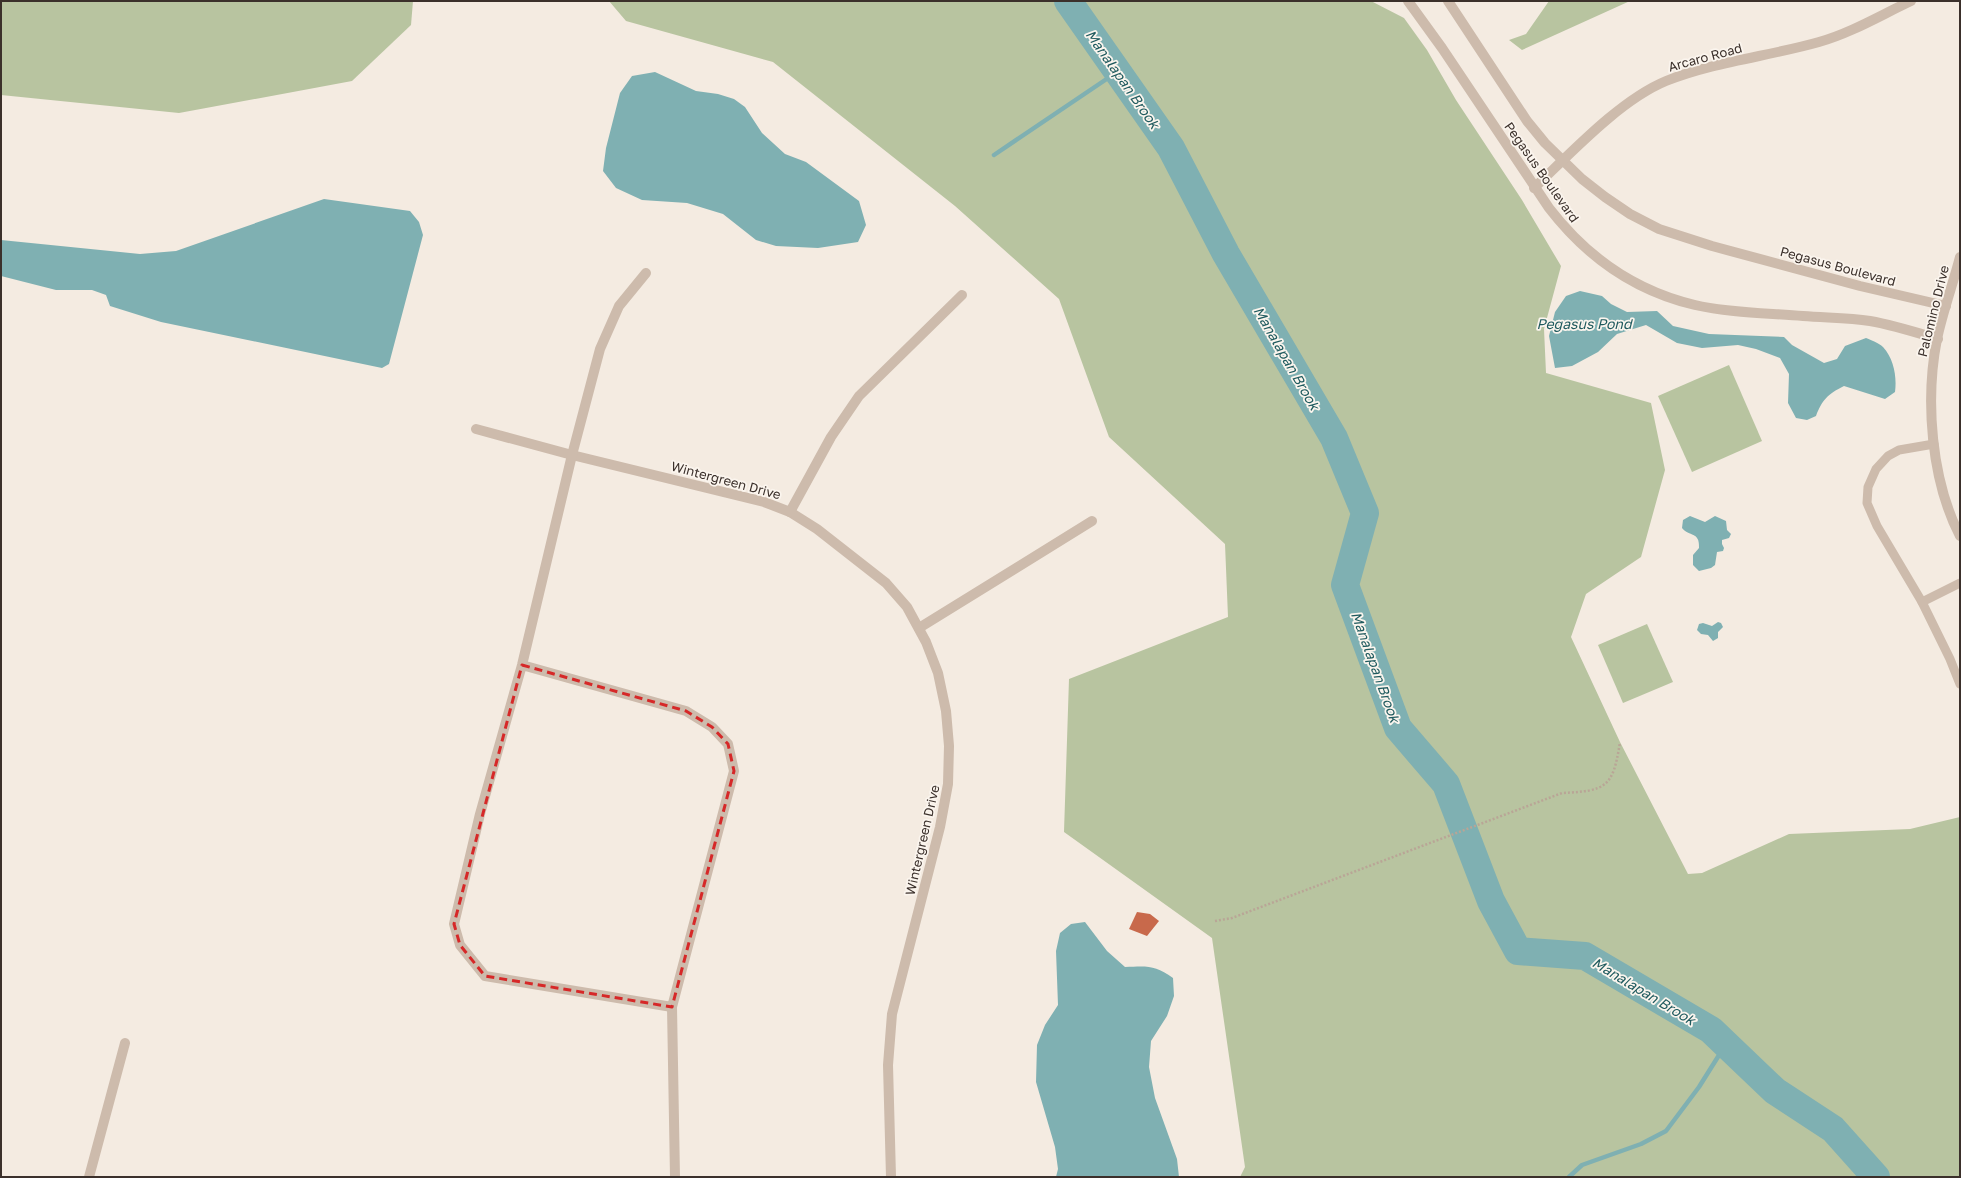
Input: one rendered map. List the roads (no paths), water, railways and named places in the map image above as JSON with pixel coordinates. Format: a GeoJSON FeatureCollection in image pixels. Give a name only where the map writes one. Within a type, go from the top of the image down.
{"type":"FeatureCollection","features":[{"type":"Feature","properties":{"kind":"street","name":"Pegasus Boulevard"},"geometry":{"type":"LineString","coordinates":[[1408,1],[1442,48],[1534,188],[1563,226],[1597,258],[1632,281],[1662,295],[1695,305],[1721,309],[1869,321],[1938,339]]}},
{"type":"Feature","properties":{"kind":"street","name":"Pegasus Boulevard"},"geometry":{"type":"LineString","coordinates":[[1448,1],[1527,121],[1563,161],[1605,197],[1630,214],[1660,229],[1712,246],[1860,286],[1946,306]]}},
{"type":"Feature","properties":{"kind":"street","name":"Arcaro Road"},"geometry":{"type":"LineString","coordinates":[[1534,188],[1612,115],[1639,95],[1666,81],[1695,72],[1820,42],[1841,34],[1911,1]]}},
{"type":"Feature","properties":{"kind":"street","name":"Palomino Drive"},"geometry":{"type":"LineString","coordinates":[[1960,257],[1938,339],[1931,398],[1934,444],[1944,494],[1960,536]]}},
{"type":"Feature","properties":{"kind":"street"},"geometry":{"type":"LineString","coordinates":[[646,273],[619,306],[600,349],[572,455],[522,665],[480,814],[454,924],[460,945],[485,976],[672,1008]]}},
{"type":"Feature","properties":{"kind":"street"},"geometry":{"type":"LineString","coordinates":[[790,512],[831,437],[859,396],[962,295]]}},
{"type":"Feature","properties":{"kind":"street","name":"Wintergreen Drive"},"geometry":{"type":"LineString","coordinates":[[476,429],[572,455],[764,502],[790,512],[817,529],[886,583],[907,607],[919,628],[938,673],[946,711],[949,746],[948,784],[940,827],[892,1014],[888,1065],[891,1177]]}},
{"type":"Feature","properties":{"kind":"street"},"geometry":{"type":"LineString","coordinates":[[919,628],[1092,521]]}},
{"type":"Feature","properties":{"kind":"street"},"geometry":{"type":"LineString","coordinates":[[522,665],[686,711],[712,727],[728,744],[734,771],[672,1008],[675,1177]]}},
{"type":"Feature","properties":{"kind":"street"},"geometry":{"type":"LineString","coordinates":[[89,1177],[125,1043]]}},
{"type":"Feature","properties":{"kind":"lane"},"geometry":{"type":"LineString","coordinates":[[1934,444],[1899,450],[1888,456],[1876,469],[1868,487],[1867,504],[1877,526],[1922,602],[1950,659],[1960,684]]}},
{"type":"Feature","properties":{"kind":"lane"},"geometry":{"type":"LineString","coordinates":[[1922,602],[1960,583]]}},
{"type":"Feature","properties":{"kind":"water"},"geometry":{"type":"Polygon","coordinates":[[[655,72],[696,91],[718,94],[734,99],[745,107],[762,133],[785,154],[806,162],[859,201],[866,225],[858,242],[818,248],[776,246],[756,240],[723,214],[687,203],[642,200],[616,188],[603,171],[606,148],[620,93],[632,76],[655,72]]]}},
{"type":"Feature","properties":{"kind":"water"},"geometry":{"type":"Polygon","coordinates":[[[324,199],[410,211],[419,222],[423,235],[389,364],[382,368],[161,322],[110,306],[106,295],[92,290],[56,290],[1,276],[1,240],[140,254],[176,251],[324,199]]]}},
{"type":"Feature","properties":{"kind":"water","name":"Pegasus Pond"},"geometry":{"type":"Polygon","coordinates":[[[1580,291],[1602,296],[1611,304],[1627,312],[1657,311],[1673,326],[1709,334],[1784,337],[1792,345],[1824,363],[1837,359],[1845,346],[1866,338],[1883,347],[1890,357],[1896,380],[1895,392],[1885,399],[1844,386],[1826,398],[1816,416],[1807,420],[1796,418],[1788,403],[1789,374],[1780,358],[1756,349],[1738,345],[1702,348],[1677,343],[1646,325],[1617,334],[1598,352],[1572,366],[1555,368],[1549,336],[1555,312],[1566,296],[1580,291]]]}},
{"type":"Feature","properties":{"kind":"water"},"geometry":{"type":"Polygon","coordinates":[[[1690,516],[1705,522],[1715,516],[1726,521],[1727,530],[1731,534],[1729,538],[1722,540],[1724,548],[1723,551],[1717,552],[1715,565],[1711,568],[1699,571],[1693,565],[1693,555],[1699,548],[1698,539],[1682,528],[1683,520],[1690,516]]]}},
{"type":"Feature","properties":{"kind":"water"},"geometry":{"type":"Polygon","coordinates":[[[1718,622],[1721,623],[1723,627],[1718,632],[1718,638],[1713,641],[1708,635],[1701,634],[1697,630],[1699,624],[1703,623],[1712,626],[1718,622]]]}},
{"type":"Feature","properties":{"kind":"water"},"geometry":{"type":"Polygon","coordinates":[[[1085,922],[1107,951],[1125,967],[1151,967],[1173,978],[1174,996],[1167,1016],[1151,1041],[1149,1067],[1155,1098],[1177,1159],[1179,1177],[1056,1177],[1058,1169],[1055,1147],[1036,1082],[1037,1045],[1045,1025],[1058,1005],[1056,951],[1060,933],[1071,924],[1085,922]]]}},
{"type":"Feature","properties":{"kind":"waterway","name":"Manalapan Brook"},"geometry":{"type":"LineString","coordinates":[[1068,1],[1171,148],[1226,254],[1334,438],[1365,513],[1345,585],[1398,728],[1446,784],[1491,901],[1518,951],[1585,956],[1711,1030],[1775,1091],[1833,1129],[1876,1177]]}},
{"type":"Feature","properties":{"kind":"waterway"},"geometry":{"type":"LineString","coordinates":[[994,155],[1117,72]]}},
{"type":"Feature","properties":{"kind":"waterway"},"geometry":{"type":"LineString","coordinates":[[1569,1177],[1582,1165],[1641,1144],[1666,1131],[1699,1087],[1726,1044]]}}]}
